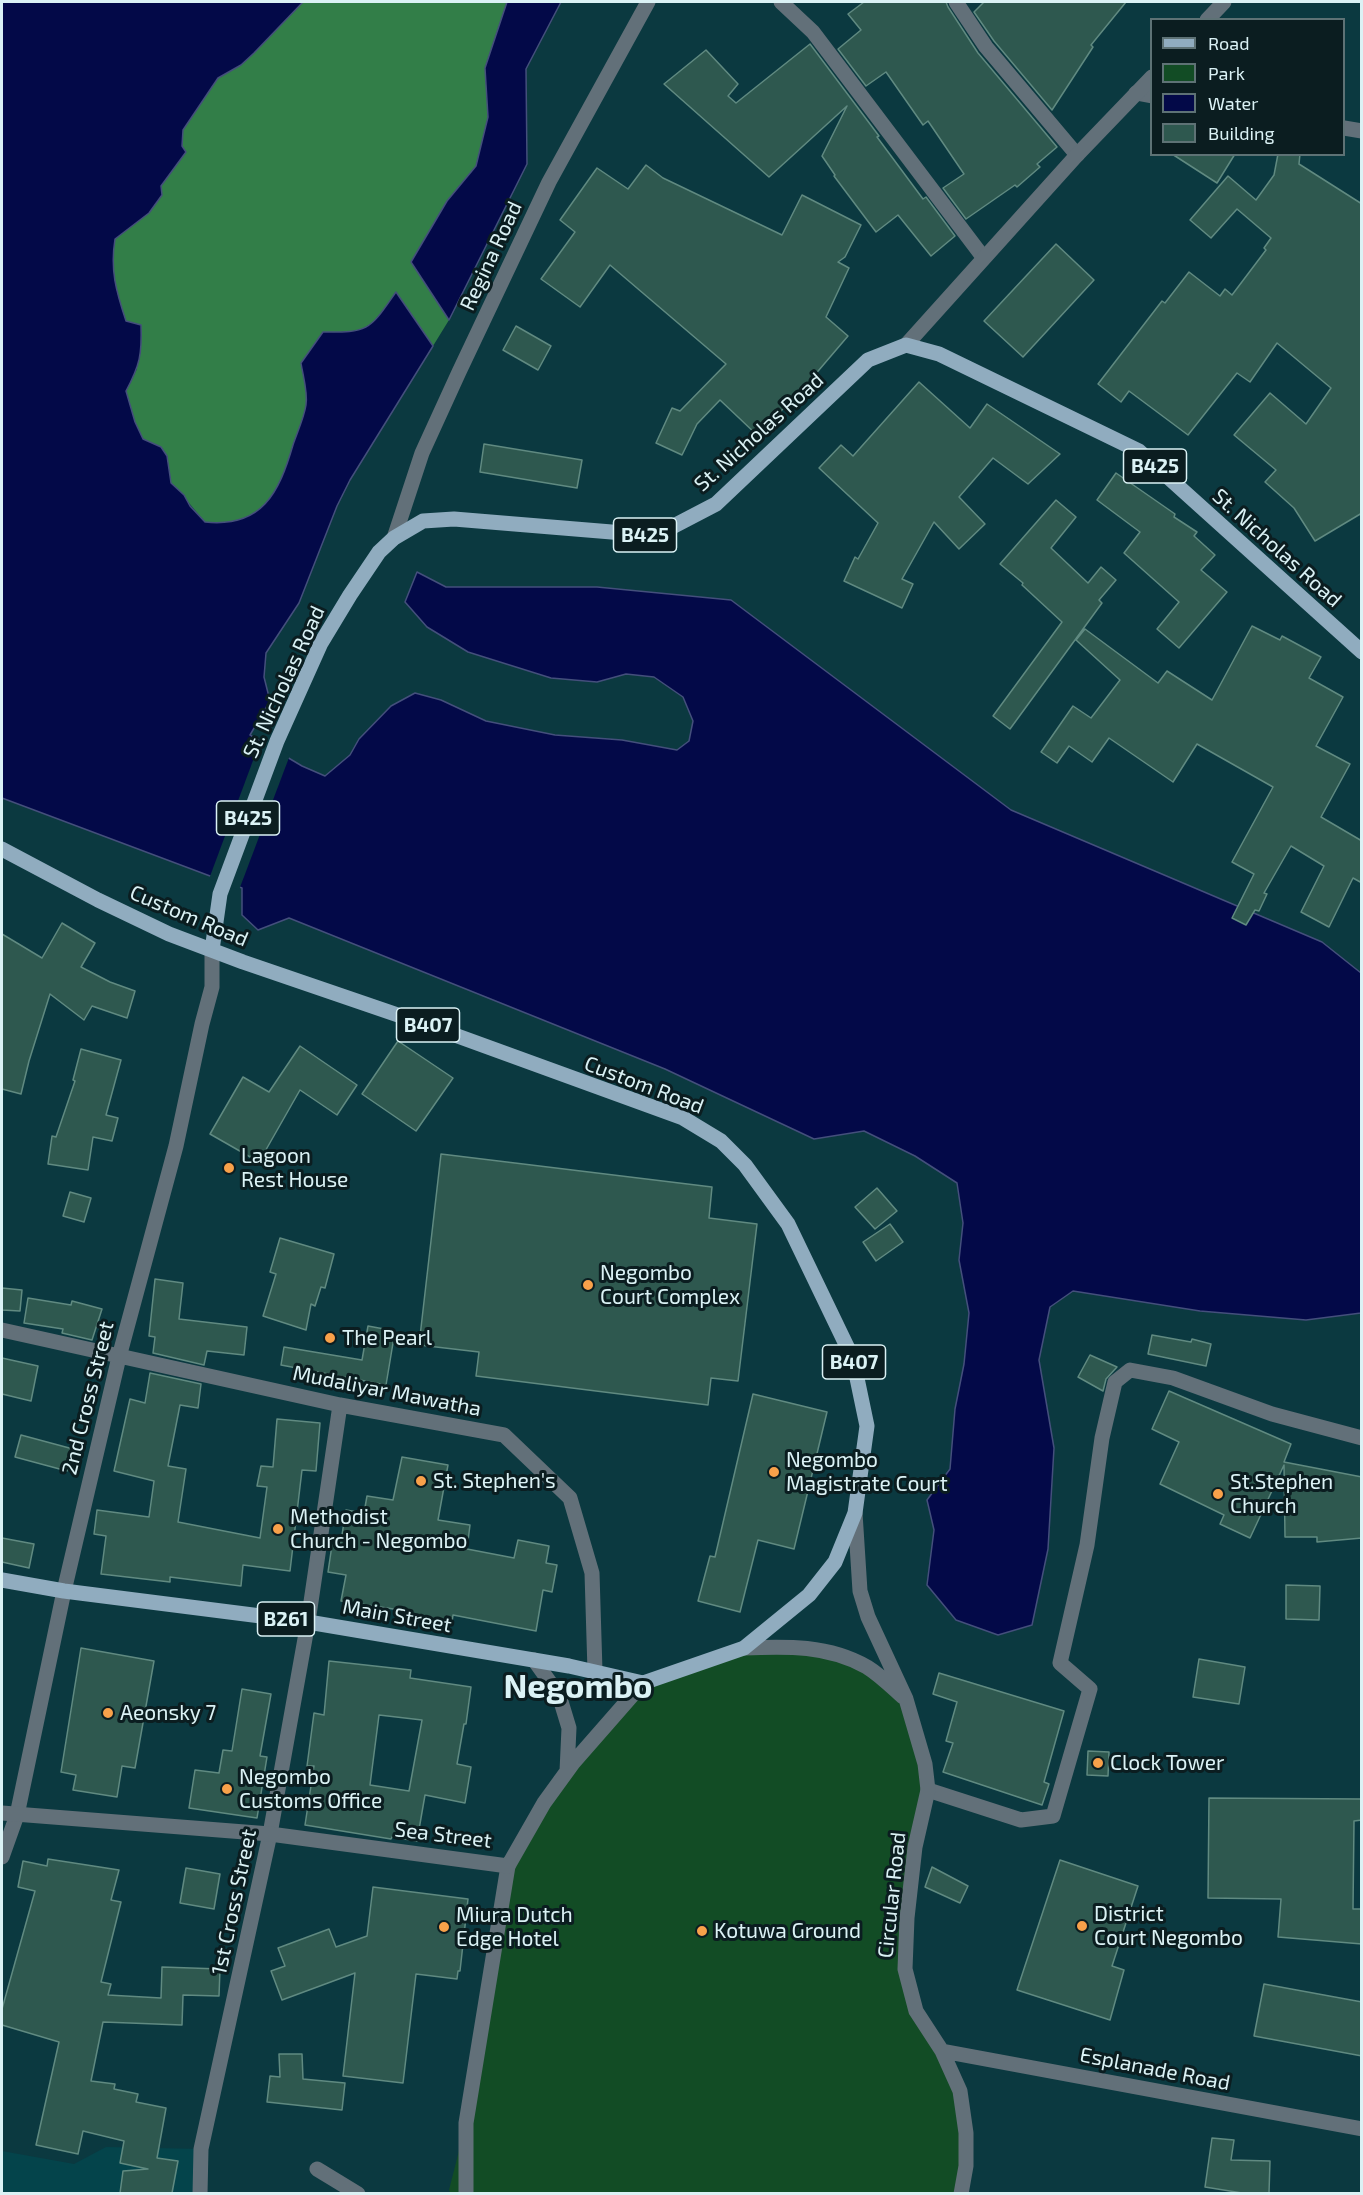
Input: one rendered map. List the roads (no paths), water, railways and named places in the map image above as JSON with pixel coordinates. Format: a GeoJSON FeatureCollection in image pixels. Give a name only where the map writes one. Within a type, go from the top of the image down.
{"type":"FeatureCollection","features":[{"type":"Feature","properties":{"kind":"main road","name":"St. Nicholas Road"},"geometry":{"type":"LineString","coordinates":[[212,950],[220,894],[277,741],[321,643],[379,552],[394,538],[423,522],[454,519],[648,535],[670,528],[716,504],[868,360],[906,345],[939,354],[1139,452],[1362,652]]}},
{"type":"Feature","properties":{"kind":"main road","name":"Custom Road"},"geometry":{"type":"LineString","coordinates":[[2,849],[169,934],[683,1118],[721,1141],[746,1165],[788,1224],[853,1359],[867,1426],[855,1513],[835,1562],[809,1595],[744,1648]]}},
{"type":"Feature","properties":{"kind":"main road","name":"Main Street"},"geometry":{"type":"LineString","coordinates":[[2,1580],[64,1591],[308,1622],[595,1671],[643,1683]]}},
{"type":"Feature","properties":{"kind":"main road"},"geometry":{"type":"LineString","coordinates":[[643,1683],[744,1648]]}},
{"type":"Feature","properties":{"kind":"street","name":"Regina Road"},"geometry":{"type":"LineString","coordinates":[[394,538],[422,453],[459,372],[549,183],[648,2]]}},
{"type":"Feature","properties":{"kind":"street"},"geometry":{"type":"LineString","coordinates":[[780,2],[813,32],[983,257]]}},
{"type":"Feature","properties":{"kind":"street"},"geometry":{"type":"LineString","coordinates":[[956,2],[986,47],[1077,154]]}},
{"type":"Feature","properties":{"kind":"street"},"geometry":{"type":"LineString","coordinates":[[1209,18],[1224,2]]}},
{"type":"Feature","properties":{"kind":"street"},"geometry":{"type":"LineString","coordinates":[[906,345],[1077,154],[1150,79]]}},
{"type":"Feature","properties":{"kind":"street"},"geometry":{"type":"LineString","coordinates":[[1136,93],[1150,96]]}},
{"type":"Feature","properties":{"kind":"street"},"geometry":{"type":"LineString","coordinates":[[1345,128],[1362,131]]}},
{"type":"Feature","properties":{"kind":"street","name":"2nd Cross Street"},"geometry":{"type":"LineString","coordinates":[[2,1857],[9,1814],[119,1357],[176,1146],[212,987],[212,950]]}},
{"type":"Feature","properties":{"kind":"street","name":"Mudaliyar Mawatha"},"geometry":{"type":"LineString","coordinates":[[2,1330],[340,1405],[504,1435],[570,1498],[592,1573],[595,1671]]}},
{"type":"Feature","properties":{"kind":"street"},"geometry":{"type":"LineString","coordinates":[[928,1790],[1021,1820],[1053,1816],[1090,1689],[1060,1663],[1088,1545],[1102,1438],[1115,1382],[1130,1370],[1173,1378],[1272,1414],[1362,1438]]}},
{"type":"Feature","properties":{"kind":"street","name":"1st Cross Street"},"geometry":{"type":"LineString","coordinates":[[200,2193],[201,2149],[270,1834],[308,1622],[340,1405]]}},
{"type":"Feature","properties":{"kind":"street","name":"Circular Road"},"geometry":{"type":"LineString","coordinates":[[855,1513],[860,1591],[868,1617],[906,1699],[921,1747],[928,1790],[915,1847],[907,1918],[905,1969],[916,2011],[942,2051],[960,2091],[966,2133],[966,2166],[961,2193]]}},
{"type":"Feature","properties":{"kind":"street"},"geometry":{"type":"LineString","coordinates":[[744,1648],[787,1646],[831,1653],[868,1668],[906,1699]]}},
{"type":"Feature","properties":{"kind":"street"},"geometry":{"type":"LineString","coordinates":[[534,1660],[559,1695],[569,1728],[567,1771]]}},
{"type":"Feature","properties":{"kind":"street","name":"Sea Street"},"geometry":{"type":"LineString","coordinates":[[9,1814],[270,1834],[508,1866],[544,1803],[567,1771],[643,1683]]}},
{"type":"Feature","properties":{"kind":"street"},"geometry":{"type":"LineString","coordinates":[[466,2193],[466,2123],[508,1866]]}},
{"type":"Feature","properties":{"kind":"street","name":"Esplanade Road"},"geometry":{"type":"LineString","coordinates":[[942,2051],[1362,2129]]}},
{"type":"Feature","properties":{"kind":"street"},"geometry":{"type":"LineString","coordinates":[[317,2169],[358,2193]]}},
{"type":"Feature","properties":{"kind":"water"},"geometry":{"type":"Polygon","coordinates":[[[2,2],[303,2],[241,65],[218,78],[183,130],[182,146],[186,152],[161,186],[162,195],[149,213],[115,239],[114,271],[122,310],[126,321],[141,325],[139,359],[126,391],[135,422],[143,439],[161,447],[167,456],[171,483],[184,495],[190,506],[205,522],[241,519],[254,513],[265,504],[274,492],[288,462],[305,410],[306,395],[301,363],[323,332],[360,330],[374,321],[396,292],[433,346],[350,480],[337,506],[299,603],[266,653],[264,677],[270,701],[250,735],[302,766],[325,776],[350,755],[359,739],[391,706],[415,693],[441,700],[486,721],[555,735],[622,740],[677,750],[689,741],[693,721],[683,697],[654,677],[626,674],[597,682],[551,678],[468,652],[427,627],[405,602],[417,572],[446,587],[597,587],[731,600],[1011,810],[1322,942],[1361,973],[1361,1313],[1306,1320],[1200,1311],[1073,1291],[1050,1307],[1039,1360],[1054,1448],[1048,1549],[1032,1625],[998,1635],[956,1620],[927,1585],[934,1530],[927,1500],[950,1469],[955,1409],[964,1364],[969,1313],[959,1260],[963,1223],[957,1183],[915,1156],[864,1131],[814,1139],[665,1069],[289,918],[258,930],[242,915],[242,888],[2,798],[2,2]]]}},
{"type":"Feature","properties":{"kind":"water"},"geometry":{"type":"Polygon","coordinates":[[[507,2],[561,2],[526,69],[527,164],[449,320],[411,262],[447,201],[476,166],[488,117],[485,68],[507,2]]]}},
{"type":"Feature","properties":{"kind":"place","name":"Lagoon Rest House"},"geometry":{"type":"Point","coordinates":[229,1168]}},
{"type":"Feature","properties":{"kind":"place","name":"Negombo Court Complex"},"geometry":{"type":"Point","coordinates":[588,1285]}},
{"type":"Feature","properties":{"kind":"place","name":"The Pearl"},"geometry":{"type":"Point","coordinates":[330,1338]}},
{"type":"Feature","properties":{"kind":"place","name":"Negombo Magistrate Court"},"geometry":{"type":"Point","coordinates":[774,1472]}},
{"type":"Feature","properties":{"kind":"place","name":"St. Stephen's"},"geometry":{"type":"Point","coordinates":[421,1481]}},
{"type":"Feature","properties":{"kind":"place","name":"St.Stephen Church"},"geometry":{"type":"Point","coordinates":[1218,1494]}},
{"type":"Feature","properties":{"kind":"place","name":"Methodist Church - Negombo"},"geometry":{"type":"Point","coordinates":[278,1529]}},
{"type":"Feature","properties":{"kind":"place","name":"Aeonsky 7"},"geometry":{"type":"Point","coordinates":[108,1713]}},
{"type":"Feature","properties":{"kind":"place","name":"Clock Tower"},"geometry":{"type":"Point","coordinates":[1098,1763]}},
{"type":"Feature","properties":{"kind":"place","name":"Negombo Customs Office"},"geometry":{"type":"Point","coordinates":[227,1789]}},
{"type":"Feature","properties":{"kind":"place","name":"District Court Negombo"},"geometry":{"type":"Point","coordinates":[1082,1926]}},
{"type":"Feature","properties":{"kind":"place","name":"Miura Dutch Edge Hotel"},"geometry":{"type":"Point","coordinates":[444,1927]}},
{"type":"Feature","properties":{"kind":"place","name":"Kotuwa Ground"},"geometry":{"type":"Point","coordinates":[702,1931]}},
{"type":"Feature","properties":{"kind":"district","name":"Negombo"},"geometry":{"type":"Point","coordinates":[578,1687]}}]}
